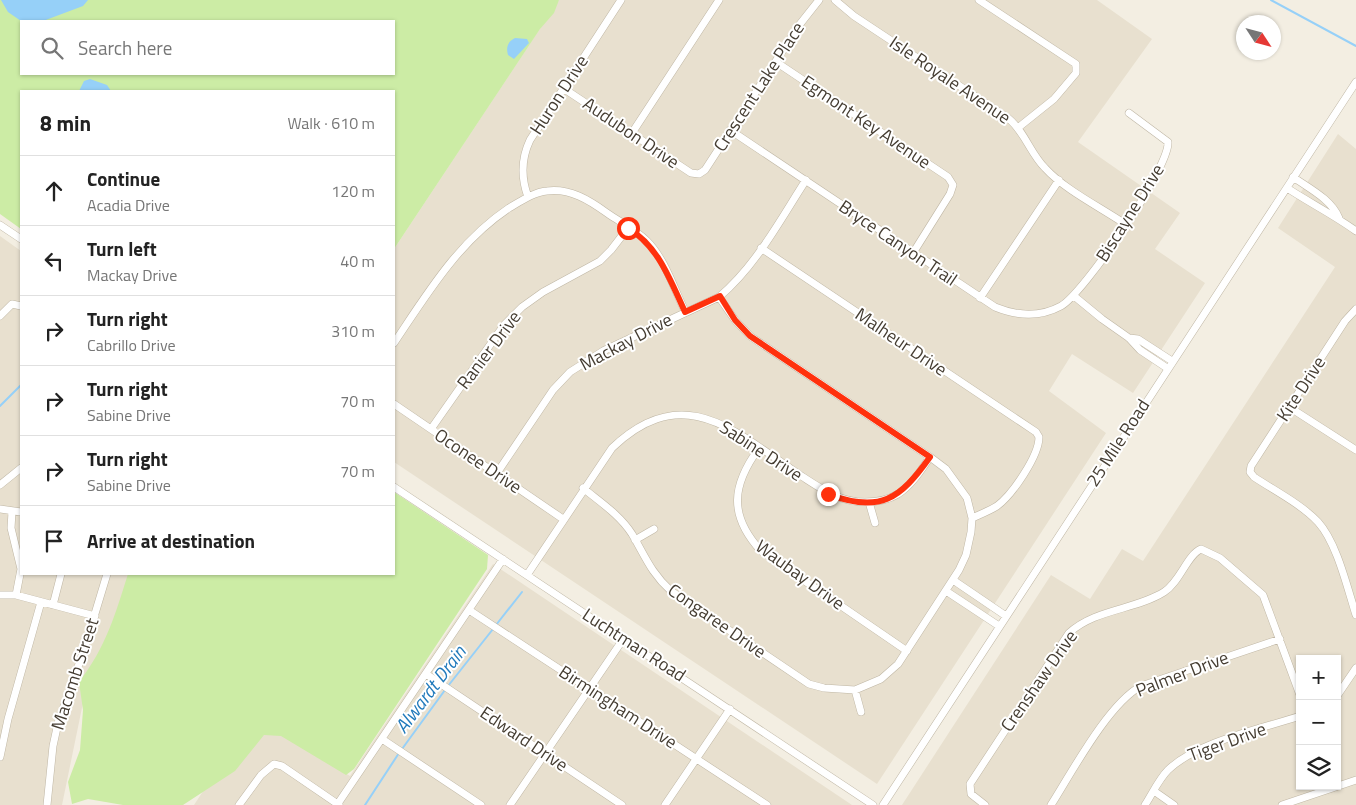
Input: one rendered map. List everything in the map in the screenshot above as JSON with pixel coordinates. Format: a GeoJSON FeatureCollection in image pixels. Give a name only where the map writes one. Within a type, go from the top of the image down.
{"type":"FeatureCollection","features":[{"type":"Feature","properties":{"kind":"street","name":"Huron Drive"},"geometry":{"type":"LineString","coordinates":[[528,197],[522,173],[527,146],[621,0]]}},
{"type":"Feature","properties":{"kind":"street"},"geometry":{"type":"LineString","coordinates":[[632,133],[719,0]]}},
{"type":"Feature","properties":{"kind":"street","name":"Crescent Lake Place"},"geometry":{"type":"LineString","coordinates":[[699,174],[705,170],[800,24],[819,0]]}},
{"type":"Feature","properties":{"kind":"street","name":"Isle Royale Avenue"},"geometry":{"type":"LineString","coordinates":[[835,0],[854,16],[1000,112],[1019,127],[1041,164],[1059,180],[1125,224]]}},
{"type":"Feature","properties":{"kind":"street"},"geometry":{"type":"LineString","coordinates":[[979,0],[1076,64],[1077,69],[1073,78],[1054,98],[1019,127]]}},
{"type":"Feature","properties":{"kind":"street","name":"Egmont Key Avenue"},"geometry":{"type":"LineString","coordinates":[[776,62],[948,177],[953,185],[948,199],[912,253]]}},
{"type":"Feature","properties":{"kind":"street","name":"25 Mile Road"},"geometry":{"type":"LineString","coordinates":[[883,805],[1167,368],[1356,82]]}},
{"type":"Feature","properties":{"kind":"street","name":"Audubon Drive"},"geometry":{"type":"LineString","coordinates":[[563,88],[691,173],[699,174]]}},
{"type":"Feature","properties":{"kind":"street","name":"Biscayne Drive"},"geometry":{"type":"LineString","coordinates":[[1074,296],[1088,279],[1154,180],[1168,147],[1165,138],[1129,113]]}},
{"type":"Feature","properties":{"kind":"street","name":"Bryce Canyon Trail"},"geometry":{"type":"LineString","coordinates":[[730,130],[980,298],[1010,313],[1028,315],[1045,313],[1062,306],[1074,296]]}},
{"type":"Feature","properties":{"kind":"street"},"geometry":{"type":"LineString","coordinates":[[1293,177],[1324,199],[1335,209],[1339,218]]}},
{"type":"Feature","properties":{"kind":"street","name":"Mackay Drive"},"geometry":{"type":"LineString","coordinates":[[497,473],[554,390],[570,372],[603,351],[720,296],[743,275],[806,180]]}},
{"type":"Feature","properties":{"kind":"street"},"geometry":{"type":"LineString","coordinates":[[980,298],[1059,180]]}},
{"type":"Feature","properties":{"kind":"street"},"geometry":{"type":"LineString","coordinates":[[1287,188],[1318,208],[1339,218],[1356,231]]}},
{"type":"Feature","properties":{"kind":"street"},"geometry":{"type":"LineString","coordinates":[[395,342],[440,274],[458,252],[495,218],[528,197],[547,191],[566,192],[583,197],[640,235],[656,252],[685,312]]}},
{"type":"Feature","properties":{"kind":"street"},"geometry":{"type":"LineString","coordinates":[[1318,208],[1324,199]]}},
{"type":"Feature","properties":{"kind":"street"},"geometry":{"type":"LineString","coordinates":[[0,225],[20,238]]}},
{"type":"Feature","properties":{"kind":"street","name":"Ranier Drive"},"geometry":{"type":"LineString","coordinates":[[431,429],[504,325],[529,302],[600,261],[628,228]]}},
{"type":"Feature","properties":{"kind":"street","name":"Malheur Drive"},"geometry":{"type":"LineString","coordinates":[[761,248],[1036,432],[1039,437],[1039,444],[1028,466],[1005,498],[987,512],[972,518]]}},
{"type":"Feature","properties":{"kind":"street"},"geometry":{"type":"LineString","coordinates":[[720,296],[735,320],[750,336],[930,457],[957,482],[967,498],[972,518],[966,555],[946,591],[891,672],[871,684],[857,689],[861,712]]}},
{"type":"Feature","properties":{"kind":"street"},"geometry":{"type":"LineString","coordinates":[[1074,296],[1129,338],[1140,350],[1167,368]]}},
{"type":"Feature","properties":{"kind":"street"},"geometry":{"type":"LineString","coordinates":[[0,316],[7,306],[12,304],[20,306]]}},
{"type":"Feature","properties":{"kind":"street","name":"Kite Drive"},"geometry":{"type":"LineString","coordinates":[[1356,309],[1289,407],[1250,472],[1254,477],[1311,516],[1324,529],[1356,615]]}},
{"type":"Feature","properties":{"kind":"street"},"geometry":{"type":"LineString","coordinates":[[1129,338],[1138,339],[1172,361]]}},
{"type":"Feature","properties":{"kind":"street","name":"Oconee Drive"},"geometry":{"type":"LineString","coordinates":[[395,405],[497,473],[562,520]]}},
{"type":"Feature","properties":{"kind":"street"},"geometry":{"type":"LineString","coordinates":[[1289,407],[1356,450]]}},
{"type":"Feature","properties":{"kind":"street","name":"Sabine Drive"},"geometry":{"type":"LineString","coordinates":[[527,575],[583,488],[612,448],[626,434],[643,423],[665,417],[689,415],[710,418],[730,427],[828,494],[850,502],[885,500],[898,494],[912,482],[930,457]]}},
{"type":"Feature","properties":{"kind":"street","name":"Waubay Drive"},"geometry":{"type":"LineString","coordinates":[[759,448],[747,465],[738,485],[736,502],[740,521],[748,537],[761,551],[907,650]]}},
{"type":"Feature","properties":{"kind":"street"},"geometry":{"type":"LineString","coordinates":[[0,485],[20,469]]}},
{"type":"Feature","properties":{"kind":"street","name":"Luchtman Road"},"geometry":{"type":"LineString","coordinates":[[395,488],[873,805]]}},
{"type":"Feature","properties":{"kind":"street","name":"Congaree Drive"},"geometry":{"type":"LineString","coordinates":[[583,488],[613,511],[635,540],[656,576],[671,591],[809,684],[824,688],[857,689]]}},
{"type":"Feature","properties":{"kind":"street"},"geometry":{"type":"LineString","coordinates":[[869,502],[875,523]]}},
{"type":"Feature","properties":{"kind":"street"},"geometry":{"type":"LineString","coordinates":[[0,509],[20,512]]}},
{"type":"Feature","properties":{"kind":"street"},"geometry":{"type":"LineString","coordinates":[[12,512],[10,528],[20,565]]}},
{"type":"Feature","properties":{"kind":"street"},"geometry":{"type":"LineString","coordinates":[[635,540],[654,529]]}},
{"type":"Feature","properties":{"kind":"street","name":"Crenshaw Drive"},"geometry":{"type":"LineString","coordinates":[[985,805],[971,794],[970,784],[1069,633],[1078,625],[1091,618],[1162,593],[1180,577],[1197,551],[1201,549],[1220,558],[1255,586],[1267,601],[1280,639]]}},
{"type":"Feature","properties":{"kind":"street"},"geometry":{"type":"LineString","coordinates":[[239,805],[270,766],[274,764],[282,766],[338,805],[503,559]]}},
{"type":"Feature","properties":{"kind":"street"},"geometry":{"type":"LineString","coordinates":[[16,595],[20,574]]}},
{"type":"Feature","properties":{"kind":"street"},"geometry":{"type":"LineString","coordinates":[[53,605],[61,575]]}},
{"type":"Feature","properties":{"kind":"street","name":"Macomb Street"},"geometry":{"type":"LineString","coordinates":[[47,805],[53,746],[58,723],[107,575]]}},
{"type":"Feature","properties":{"kind":"street"},"geometry":{"type":"LineString","coordinates":[[952,580],[1006,616]]}},
{"type":"Feature","properties":{"kind":"street"},"geometry":{"type":"LineString","coordinates":[[946,591],[999,626]]}},
{"type":"Feature","properties":{"kind":"street"},"geometry":{"type":"LineString","coordinates":[[0,595],[16,595],[94,616]]}},
{"type":"Feature","properties":{"kind":"street"},"geometry":{"type":"LineString","coordinates":[[0,757],[8,719],[41,602]]}},
{"type":"Feature","properties":{"kind":"street","name":"Birmingham Drive"},"geometry":{"type":"LineString","coordinates":[[469,610],[767,805]]}},
{"type":"Feature","properties":{"kind":"street"},"geometry":{"type":"LineString","coordinates":[[510,805],[624,638]]}},
{"type":"Feature","properties":{"kind":"street"},"geometry":{"type":"LineString","coordinates":[[1280,639],[1296,684]]}},
{"type":"Feature","properties":{"kind":"street","name":"Palmer Drive"},"geometry":{"type":"LineString","coordinates":[[1051,805],[1111,713],[1128,694],[1141,686],[1280,639]]}},
{"type":"Feature","properties":{"kind":"street"},"geometry":{"type":"LineString","coordinates":[[1341,690],[1356,668]]}},
{"type":"Feature","properties":{"kind":"street","name":"Edward Drive"},"geometry":{"type":"LineString","coordinates":[[426,674],[622,805]]}},
{"type":"Feature","properties":{"kind":"street"},"geometry":{"type":"LineString","coordinates":[[665,805],[730,709]]}},
{"type":"Feature","properties":{"kind":"street","name":"Tiger Drive"},"geometry":{"type":"LineString","coordinates":[[1145,805],[1166,771],[1181,759],[1205,747],[1296,717]]}},
{"type":"Feature","properties":{"kind":"street"},"geometry":{"type":"LineString","coordinates":[[382,739],[481,805]]}},
{"type":"Feature","properties":{"kind":"street"},"geometry":{"type":"LineString","coordinates":[[1282,805],[1356,780]]}},
{"type":"Feature","properties":{"kind":"street"},"geometry":{"type":"LineString","coordinates":[[1154,791],[1174,805]]}},
{"type":"Feature","properties":{"kind":"shaded area"},"geometry":{"type":"Polygon","coordinates":[[[559,0],[1097,0],[1152,39],[1078,142],[1180,213],[1155,249],[1205,283],[1133,393],[1072,354],[1049,391],[1106,433],[877,784],[395,463],[395,247],[559,0]]]}},
{"type":"Feature","properties":{"kind":"shaded area"},"geometry":{"type":"Polygon","coordinates":[[[1338,134],[1356,149],[1356,805],[902,805],[1051,575],[1090,599],[1122,549],[1143,561],[1335,267],[1278,228],[1338,134]]]}},
{"type":"Feature","properties":{"kind":"shaded area"},"geometry":{"type":"Polygon","coordinates":[[[0,236],[20,250],[20,575],[144,575],[84,698],[62,805],[0,805],[0,236]]]}},
{"type":"Feature","properties":{"kind":"shaded area"},"geometry":{"type":"Polygon","coordinates":[[[493,564],[852,805],[194,805],[253,715],[350,776],[493,564]]]}},
{"type":"Feature","properties":{"kind":"green space"},"geometry":{"type":"Polygon","coordinates":[[[0,0],[559,0],[554,13],[540,29],[395,247],[395,90],[20,90],[20,228],[0,214],[0,0]]]}},
{"type":"Feature","properties":{"kind":"green space"},"geometry":{"type":"Polygon","coordinates":[[[395,493],[488,555],[487,569],[354,769],[346,775],[281,736],[264,735],[235,771],[183,805],[123,805],[88,799],[72,804],[68,782],[80,750],[83,710],[79,682],[103,643],[128,575],[395,575],[395,493]]]}},
{"type":"Feature","properties":{"kind":"water"},"geometry":{"type":"Polygon","coordinates":[[[1,0],[88,0],[83,6],[46,20],[20,20],[8,12],[1,0]]]}},
{"type":"Feature","properties":{"kind":"water"},"geometry":{"type":"Polygon","coordinates":[[[515,38],[527,39],[529,43],[514,59],[508,55],[507,48],[510,41],[515,38]]]}},
{"type":"Feature","properties":{"kind":"water"},"geometry":{"type":"Polygon","coordinates":[[[90,79],[107,85],[110,90],[80,90],[84,81],[90,79]]]}},
{"type":"Feature","properties":{"kind":"waterway"},"geometry":{"type":"LineString","coordinates":[[1271,0],[1356,46]]}},
{"type":"Feature","properties":{"kind":"waterway"},"geometry":{"type":"LineString","coordinates":[[0,406],[20,386]]}},
{"type":"Feature","properties":{"kind":"waterway","name":"Alwardt Drain"},"geometry":{"type":"LineString","coordinates":[[496,625],[522,592]]}},
{"type":"Feature","properties":{"kind":"waterway","name":"Alwardt Drain"},"geometry":{"type":"LineString","coordinates":[[448,686],[493,629]]}},
{"type":"Feature","properties":{"kind":"waterway","name":"Alwardt Drain"},"geometry":{"type":"LineString","coordinates":[[402,749],[445,690]]}},
{"type":"Feature","properties":{"kind":"waterway","name":"Alwardt Drain"},"geometry":{"type":"LineString","coordinates":[[365,805],[399,753]]}},
{"type":"Feature","properties":{"kind":"route"},"geometry":{"type":"LineString","coordinates":[[628,228],[640,235],[656,252],[685,312],[720,296],[735,320],[750,336],[930,457],[912,482],[898,494],[885,500],[850,502],[828,494]]}}]}
